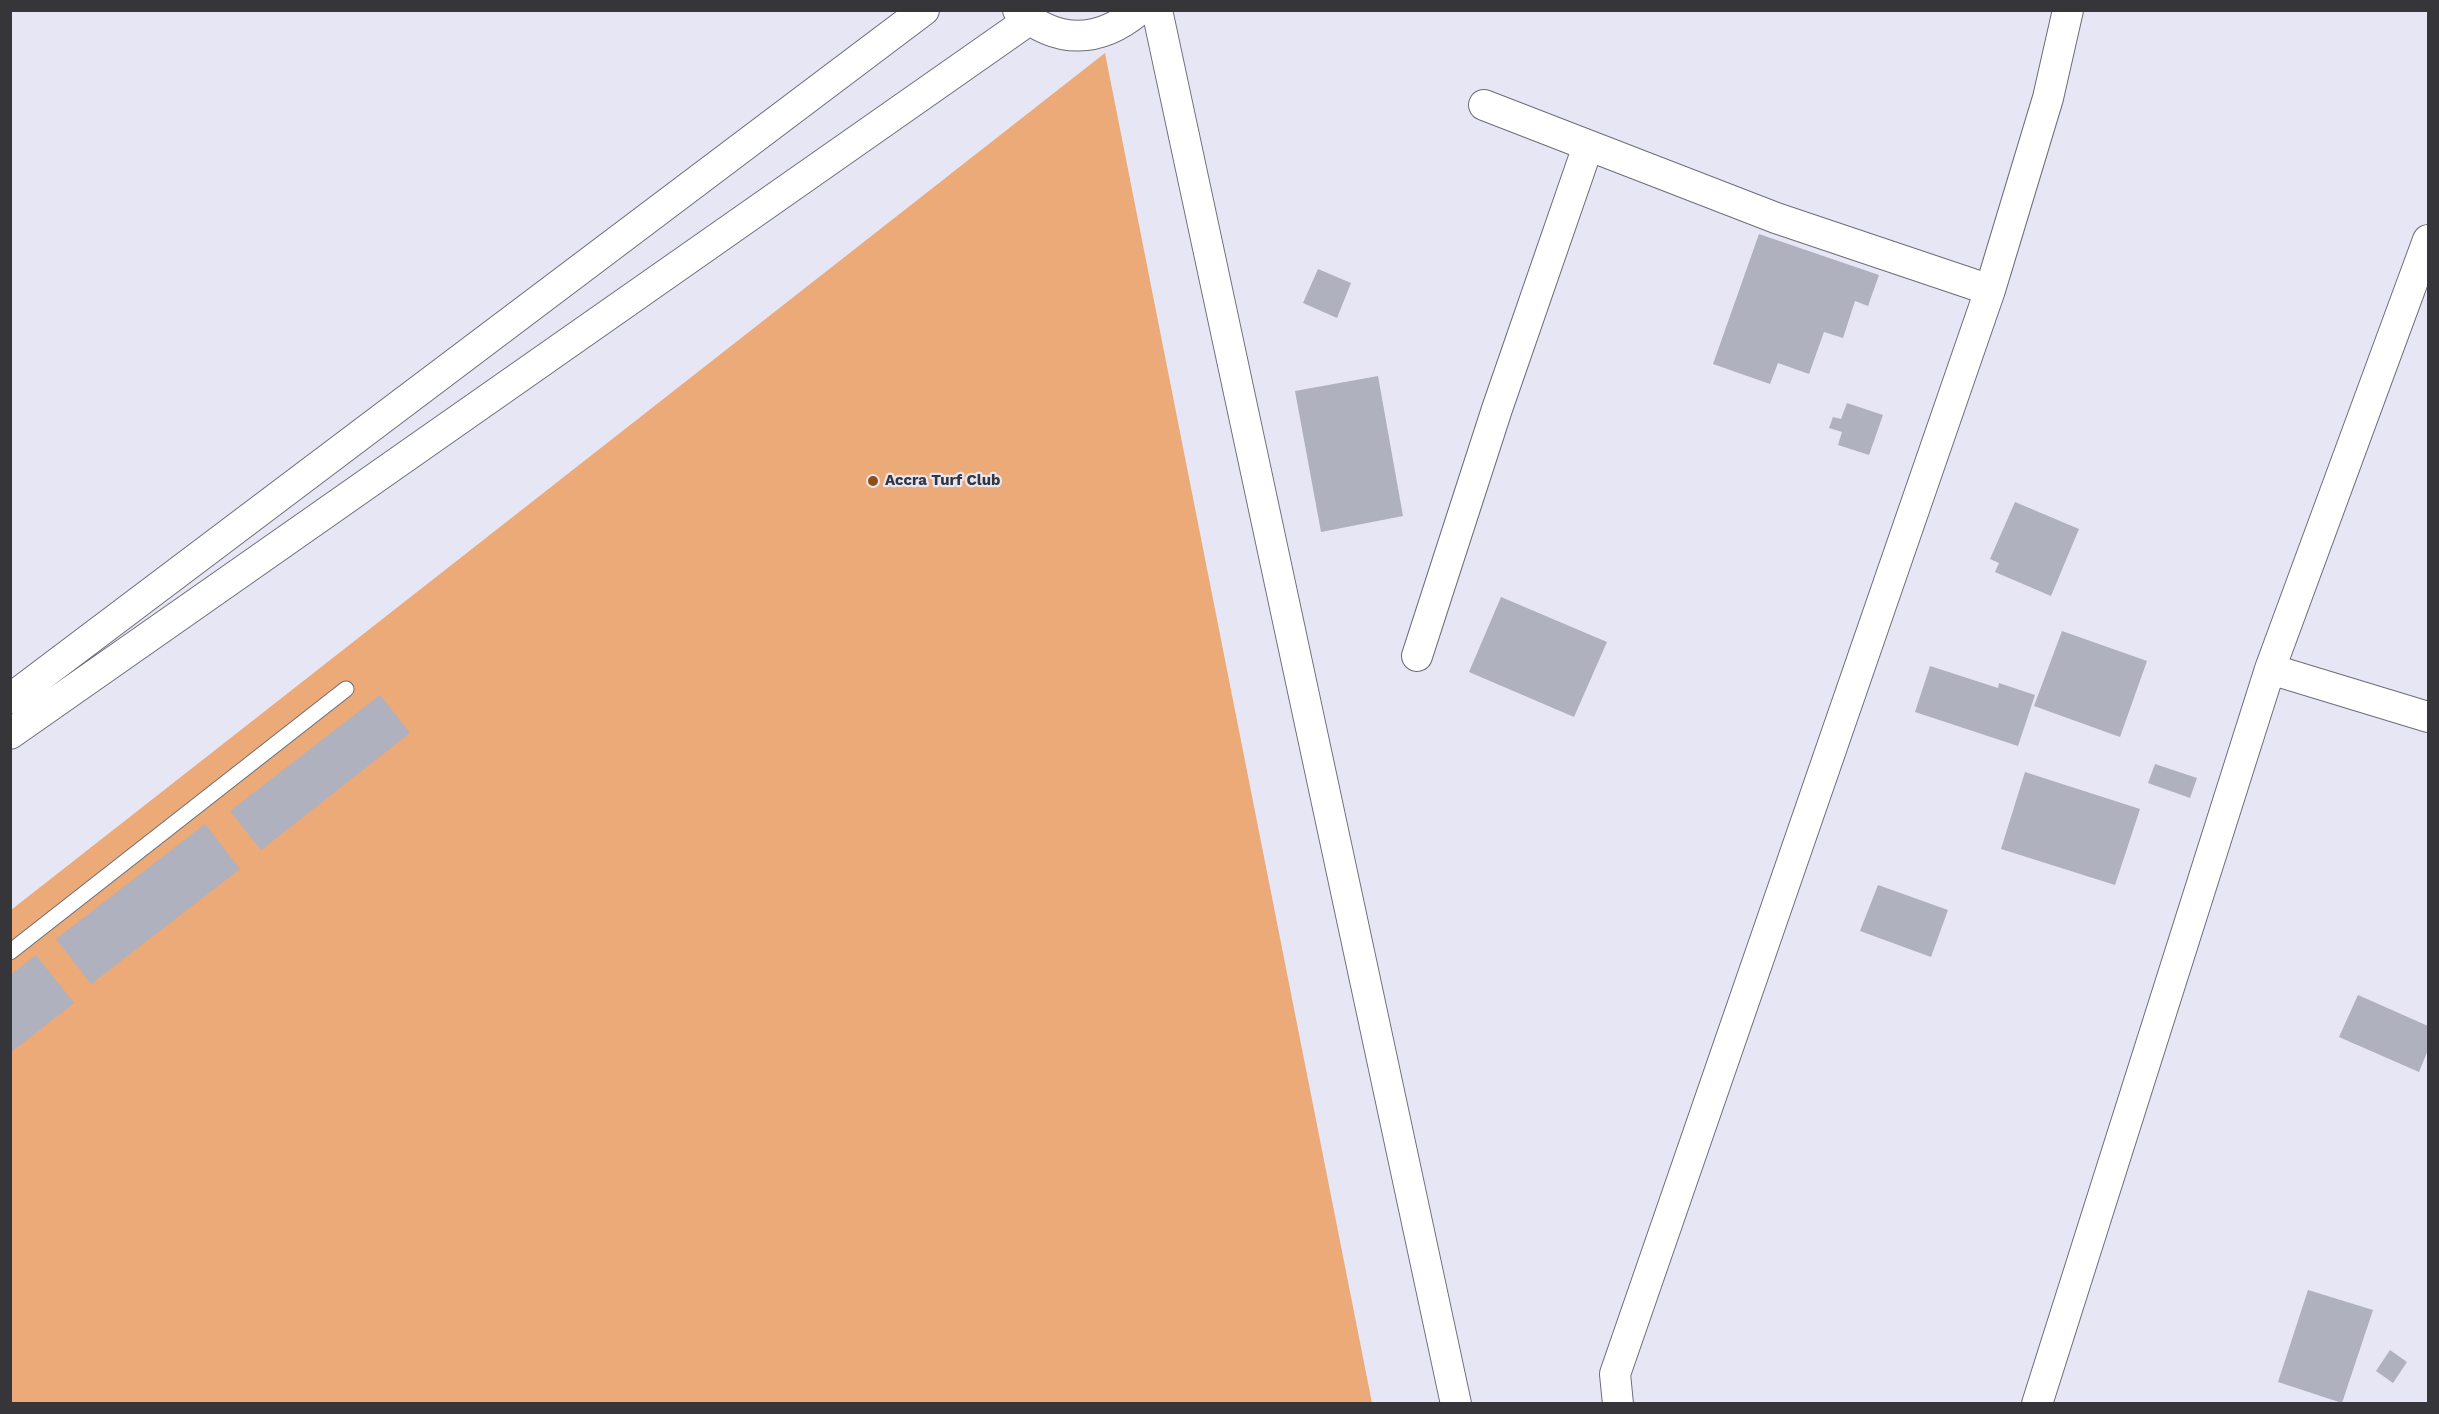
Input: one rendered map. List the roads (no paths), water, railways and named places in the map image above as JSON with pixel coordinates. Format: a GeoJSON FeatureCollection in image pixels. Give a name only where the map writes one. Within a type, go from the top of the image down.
{"type":"FeatureCollection","features":[{"type":"Feature","properties":{"kind":"street"},"geometry":{"type":"LineString","coordinates":[[10,699],[924,10]]}},
{"type":"Feature","properties":{"kind":"street"},"geometry":{"type":"LineString","coordinates":[[10,734],[1024,15],[1050,31],[1073,36],[1097,34],[1120,26],[1140,10]]}},
{"type":"Feature","properties":{"kind":"street"},"geometry":{"type":"LineString","coordinates":[[1157,10],[1456,1404]]}},
{"type":"Feature","properties":{"kind":"street"},"geometry":{"type":"LineString","coordinates":[[1618,1404],[1615,1374],[1990,291],[2048,98],[2068,10]]}},
{"type":"Feature","properties":{"kind":"street"},"geometry":{"type":"LineString","coordinates":[[1484,105],[1776,218],[1990,291]]}},
{"type":"Feature","properties":{"kind":"street"},"geometry":{"type":"LineString","coordinates":[[1417,656],[1497,409],[1588,146]]}},
{"type":"Feature","properties":{"kind":"street"},"geometry":{"type":"LineString","coordinates":[[2037,1404],[2270,669],[2428,240]]}},
{"type":"Feature","properties":{"kind":"street"},"geometry":{"type":"LineString","coordinates":[[2270,669],[2428,717]]}},
{"type":"Feature","properties":{"kind":"lane"},"geometry":{"type":"LineString","coordinates":[[10,952],[346,689]]}},
{"type":"Feature","properties":{"kind":"place","name":"Accra Turf Club"},"geometry":{"type":"Point","coordinates":[873,481]}}]}
